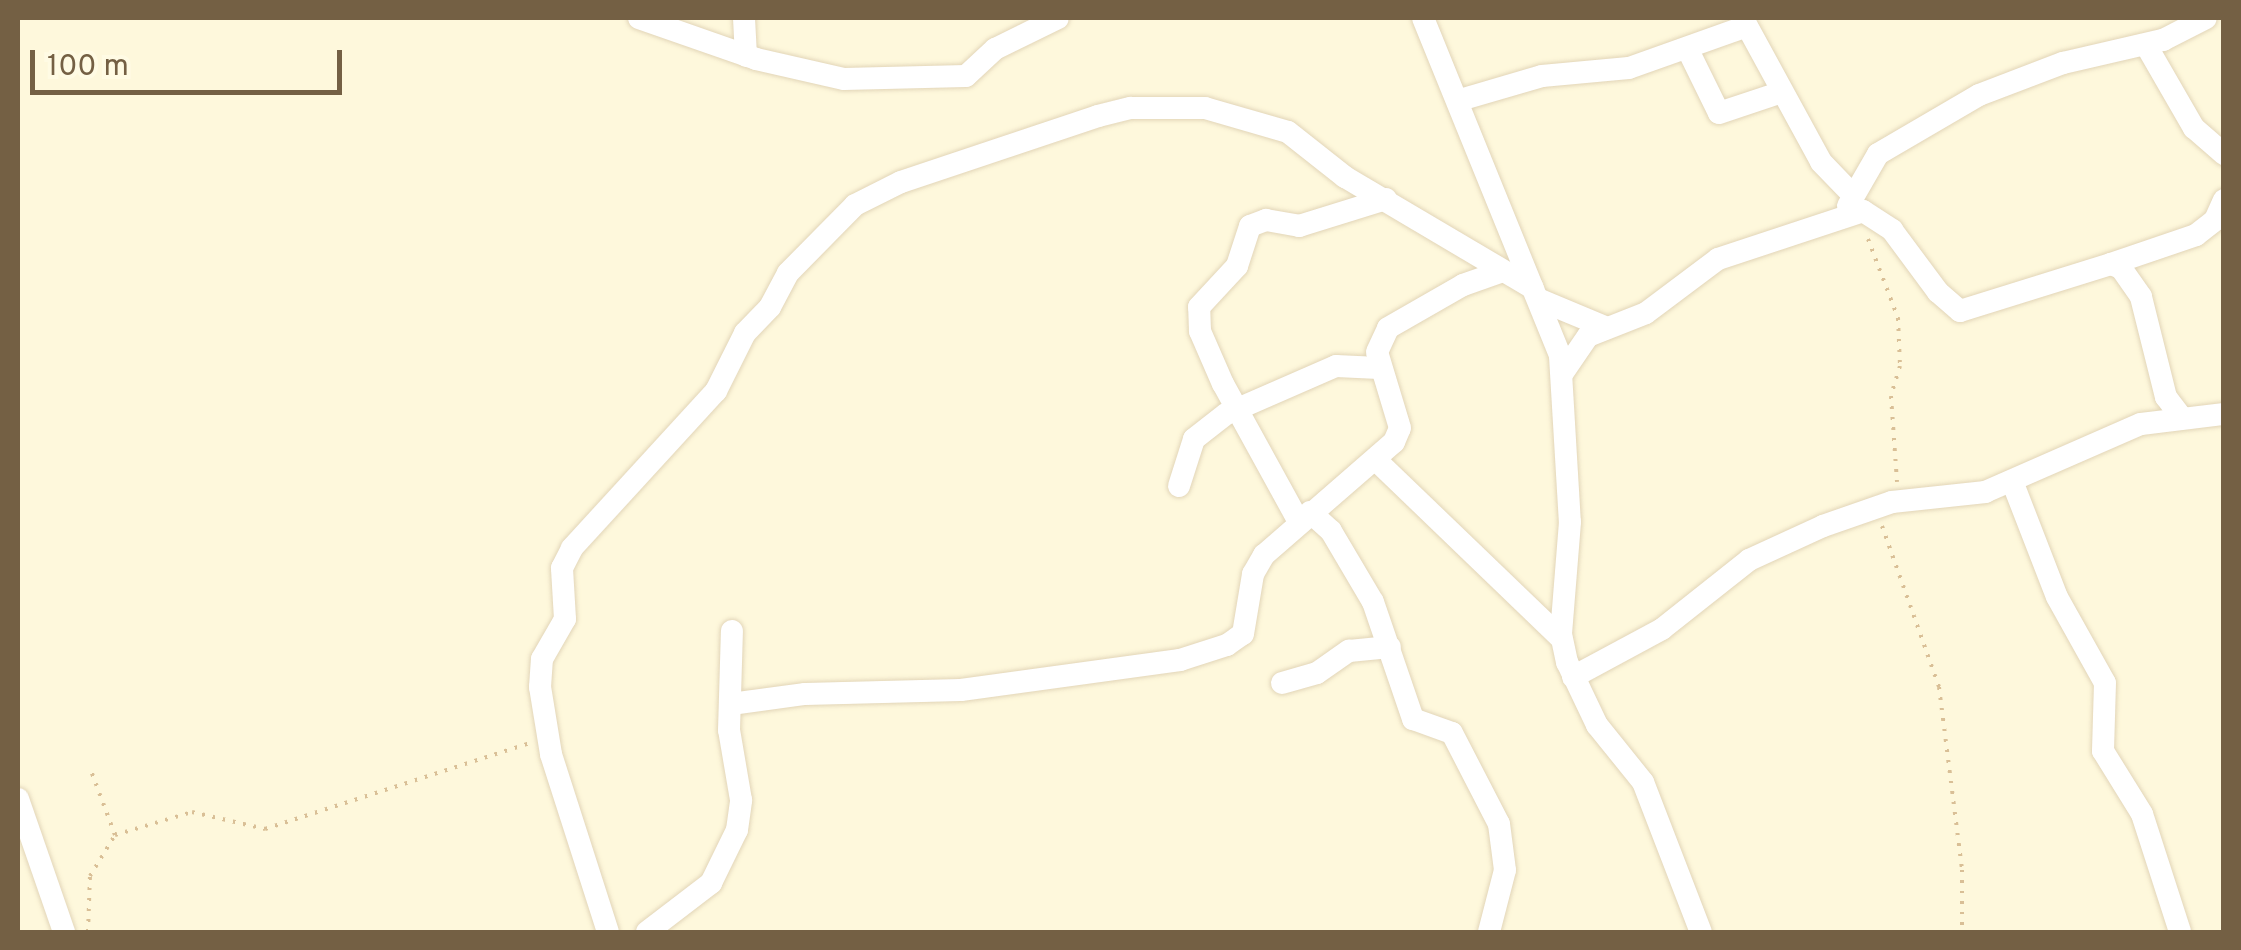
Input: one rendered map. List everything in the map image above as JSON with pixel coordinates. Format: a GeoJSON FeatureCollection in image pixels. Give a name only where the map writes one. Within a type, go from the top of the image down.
{"type":"FeatureCollection","features":[{"type":"Feature","properties":{"kind":"street"},"geometry":{"type":"LineString","coordinates":[[639,18],[746,56],[829,78],[966,76],[994,49],[1058,18]]}},
{"type":"Feature","properties":{"kind":"street"},"geometry":{"type":"LineString","coordinates":[[744,18],[746,56]]}},
{"type":"Feature","properties":{"kind":"street"},"geometry":{"type":"LineString","coordinates":[[1422,18],[1460,100],[1536,294],[1554,330],[1562,374],[1570,522],[1562,638],[1572,677],[1597,724],[1644,782],[1700,932]]}},
{"type":"Feature","properties":{"kind":"street"},"geometry":{"type":"LineString","coordinates":[[1562,374],[1588,336],[1646,313],[1737,249],[1852,207],[1878,154],[1979,95],[2062,63],[2146,45],[2206,18]]}},
{"type":"Feature","properties":{"kind":"street"},"geometry":{"type":"LineString","coordinates":[[1460,100],[1542,76],[1629,68],[1752,28],[1821,162],[1852,207],[1892,230],[1938,292],[1960,311],[2196,235],[2214,220],[2224,200]]}},
{"type":"Feature","properties":{"kind":"street"},"geometry":{"type":"LineString","coordinates":[[2146,45],[2194,128],[2224,154]]}},
{"type":"Feature","properties":{"kind":"street"},"geometry":{"type":"LineString","coordinates":[[1687,48],[1719,113],[1782,92]]}},
{"type":"Feature","properties":{"kind":"street"},"geometry":{"type":"LineString","coordinates":[[608,932],[548,735],[538,672],[565,619],[559,586],[572,548],[716,392],[744,333],[770,307],[788,273],[855,205],[901,182],[1067,124],[1131,108],[1172,107],[1249,117],[1288,132],[1536,294],[1605,327]]}},
{"type":"Feature","properties":{"kind":"street"},"geometry":{"type":"LineString","coordinates":[[1386,199],[1300,226],[1266,220],[1244,230],[1237,266],[1205,298],[1196,318],[1238,408],[1305,517],[1350,559],[1390,647],[1413,719],[1452,734],[1499,824],[1505,870],[1489,932]]}},
{"type":"Feature","properties":{"kind":"street"},"geometry":{"type":"LineString","coordinates":[[2112,264],[2127,274],[2141,296],[2166,398],[2181,418]]}},
{"type":"Feature","properties":{"kind":"street"},"geometry":{"type":"LineString","coordinates":[[731,704],[961,690],[1210,652],[1244,634],[1253,574],[1305,517],[1378,462],[1400,428],[1377,352],[1388,328],[1462,285],[1503,272]]}},
{"type":"Feature","properties":{"kind":"street"},"geometry":{"type":"LineString","coordinates":[[1179,486],[1194,440],[1238,408],[1336,366],[1379,368]]}},
{"type":"Feature","properties":{"kind":"street"},"geometry":{"type":"LineString","coordinates":[[1572,677],[1662,629],[1749,560],[1877,506],[1985,492],[2104,438],[2181,418],[2224,414]]}},
{"type":"Feature","properties":{"kind":"street"},"geometry":{"type":"LineString","coordinates":[[1378,462],[1562,638]]}},
{"type":"Feature","properties":{"kind":"street"},"geometry":{"type":"LineString","coordinates":[[2012,481],[2056,597],[2104,683],[2103,751],[2142,814],[2180,932]]}},
{"type":"Feature","properties":{"kind":"street"},"geometry":{"type":"LineString","coordinates":[[647,932],[710,883],[737,830],[742,800],[731,704],[732,631]]}},
{"type":"Feature","properties":{"kind":"street"},"geometry":{"type":"LineString","coordinates":[[1282,683],[1317,673],[1349,651],[1390,647]]}},
{"type":"Feature","properties":{"kind":"street"},"geometry":{"type":"LineString","coordinates":[[18,799],[64,932]]}},
{"type":"Feature","properties":{"kind":"path"},"geometry":{"type":"LineString","coordinates":[[1852,207],[1898,318],[1900,358],[1891,396],[1901,501]]}},
{"type":"Feature","properties":{"kind":"path"},"geometry":{"type":"LineString","coordinates":[[1877,506],[1940,687],[1962,870],[1962,932]]}},
{"type":"Feature","properties":{"kind":"path"},"geometry":{"type":"LineString","coordinates":[[88,932],[90,876],[116,835],[192,812],[265,829],[548,735]]}},
{"type":"Feature","properties":{"kind":"path"},"geometry":{"type":"LineString","coordinates":[[90,768],[116,835]]}}]}
